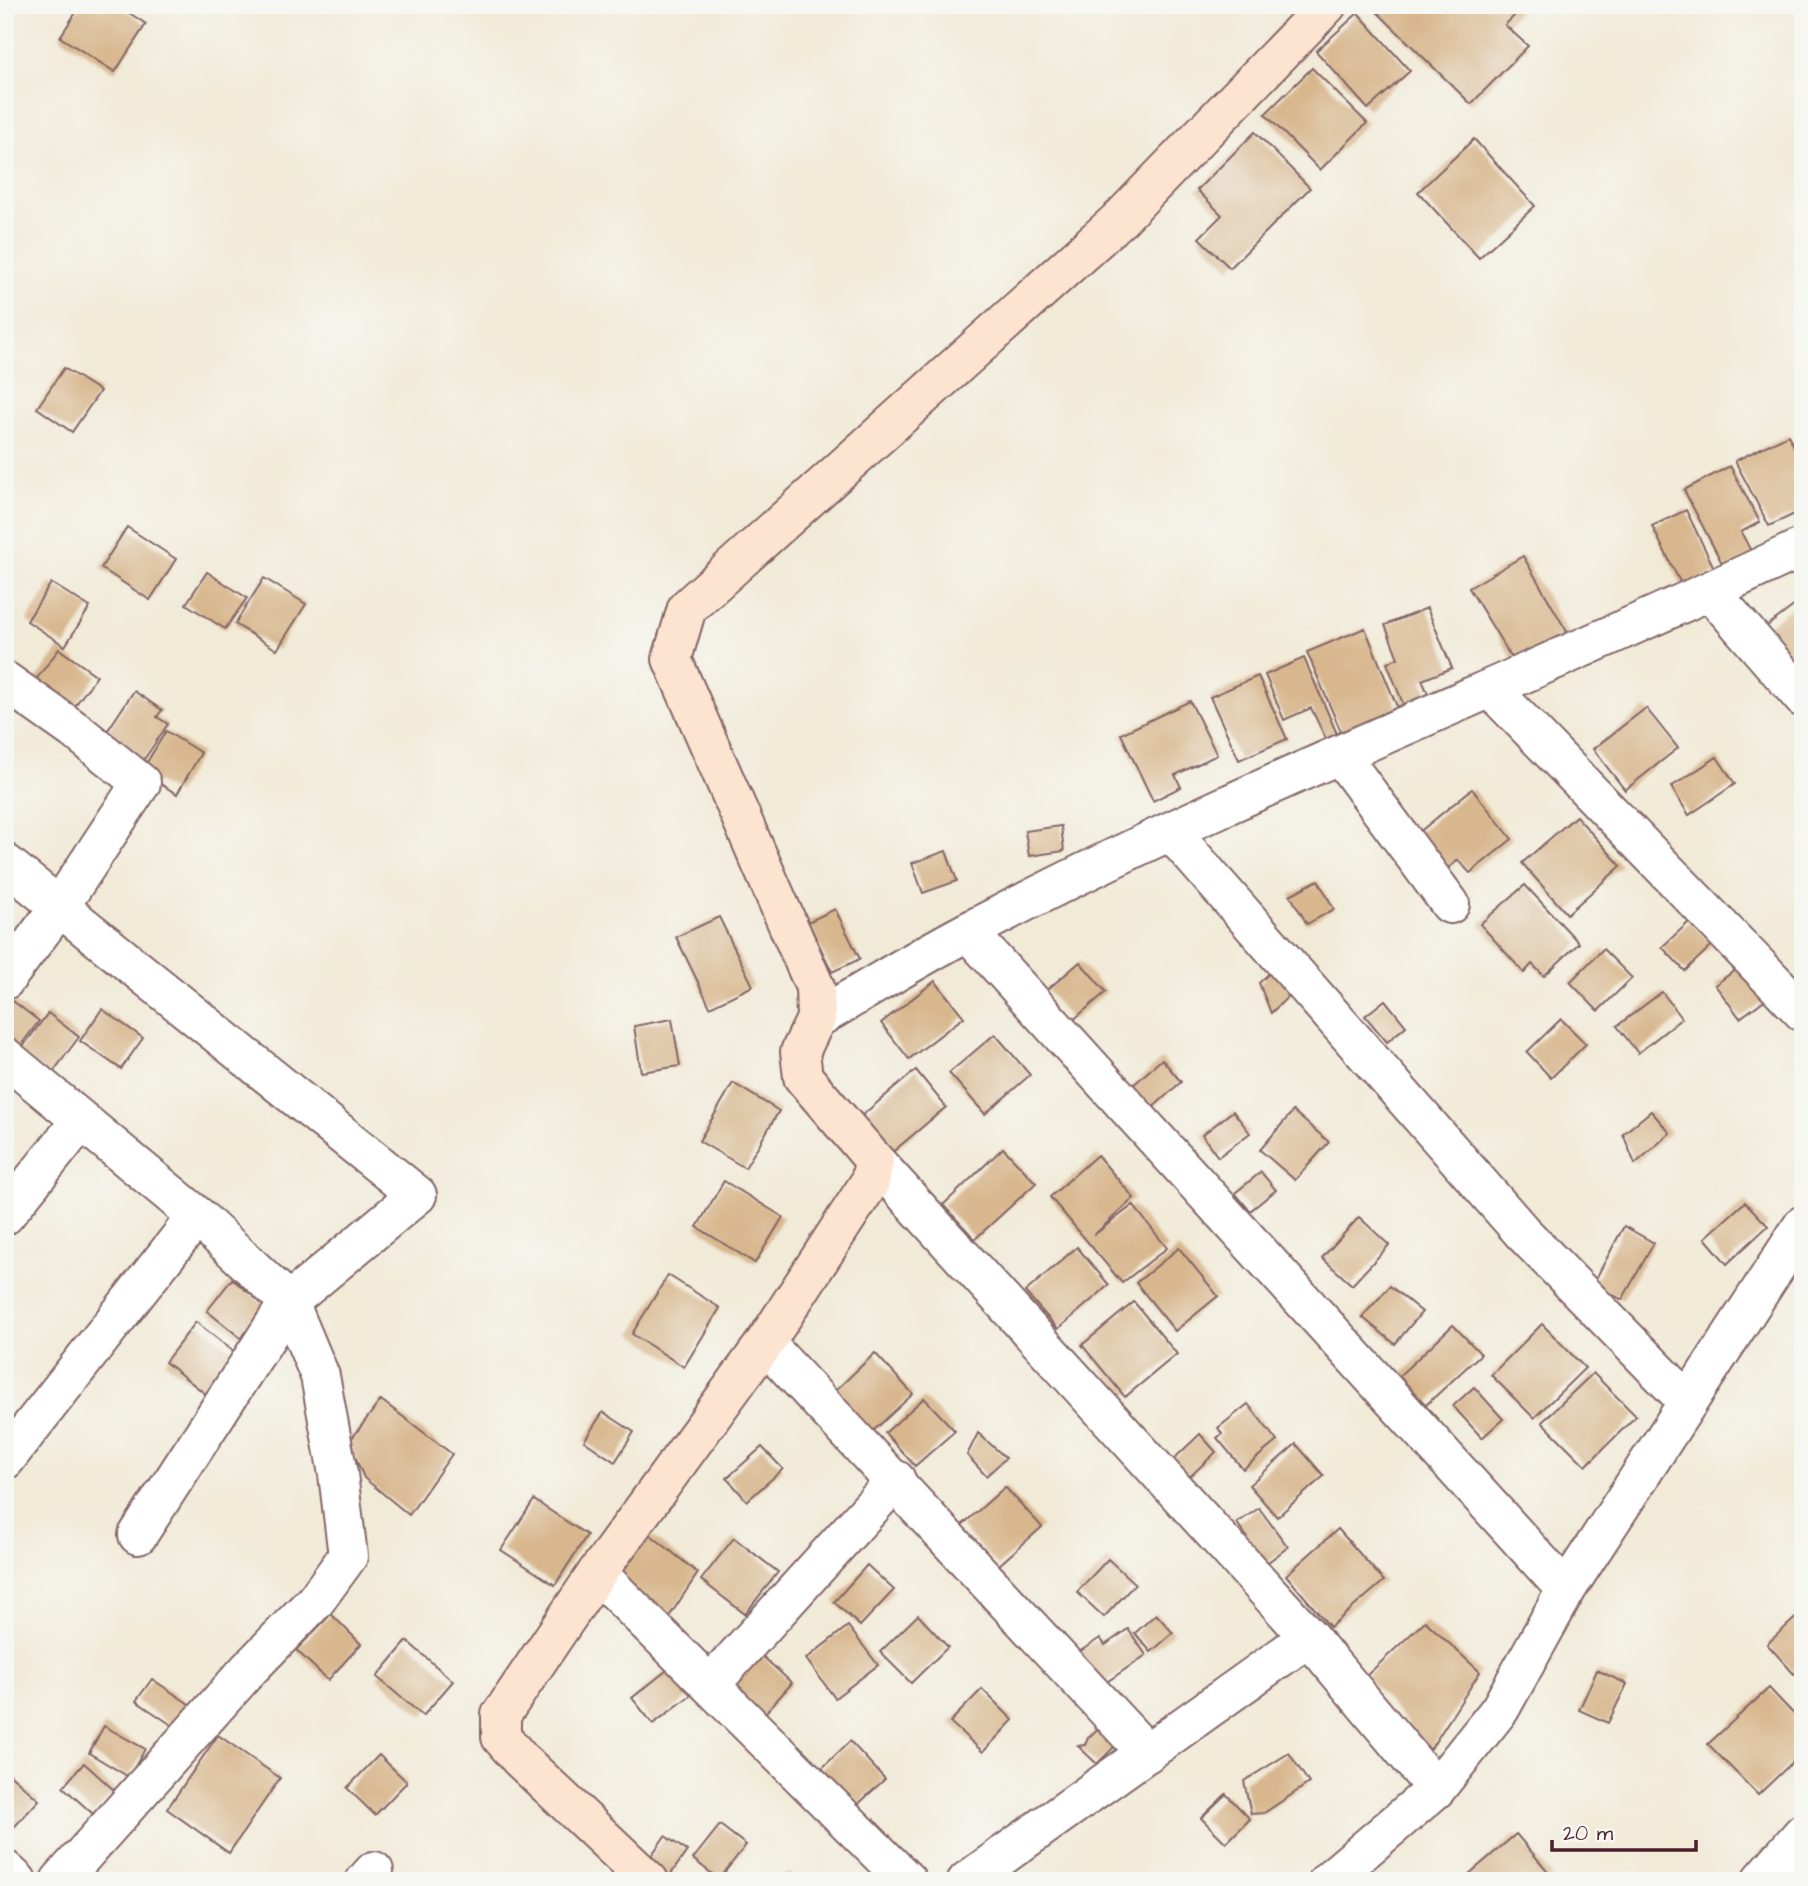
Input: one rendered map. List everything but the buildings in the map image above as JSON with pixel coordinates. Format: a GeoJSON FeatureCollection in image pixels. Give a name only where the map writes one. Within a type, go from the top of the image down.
{"type":"FeatureCollection","features":[{"type":"Feature","properties":{"kind":"street"},"geometry":{"type":"LineString","coordinates":[[1327,5],[1121,218],[687,608],[672,659],[815,987],[816,1019],[800,1052],[803,1077],[874,1160],[1309,1637],[1436,1789]]}},
{"type":"Feature","properties":{"kind":"street"},"geometry":{"type":"LineString","coordinates":[[816,1019],[968,932],[1172,832],[1803,547]]}},
{"type":"Feature","properties":{"kind":"street"},"geometry":{"type":"LineString","coordinates":[[1710,591],[1803,698]]}},
{"type":"Feature","properties":{"kind":"street"},"geometry":{"type":"LineString","coordinates":[[5,681],[80,734],[141,783],[61,906],[5,979]]}},
{"type":"Feature","properties":{"kind":"street"},"geometry":{"type":"LineString","coordinates":[[1491,689],[1803,1012]]}},
{"type":"Feature","properties":{"kind":"street"},"geometry":{"type":"LineString","coordinates":[[1340,755],[1450,904]]}},
{"type":"Feature","properties":{"kind":"street"},"geometry":{"type":"LineString","coordinates":[[1172,832],[1522,1232],[1688,1402]]}},
{"type":"Feature","properties":{"kind":"street"},"geometry":{"type":"LineString","coordinates":[[5,863],[417,1195],[289,1302],[138,1535]]}},
{"type":"Feature","properties":{"kind":"street"},"geometry":{"type":"LineString","coordinates":[[968,932],[1566,1590]]}},
{"type":"Feature","properties":{"kind":"street"},"geometry":{"type":"LineString","coordinates":[[5,1057],[80,1122],[197,1216],[289,1302],[320,1376],[338,1474],[348,1556],[316,1600],[248,1670],[60,1881]]}},
{"type":"Feature","properties":{"kind":"street"},"geometry":{"type":"LineString","coordinates":[[5,1215],[80,1122]]}},
{"type":"Feature","properties":{"kind":"street"},"geometry":{"type":"LineString","coordinates":[[649,1881],[520,1759],[501,1737],[501,1715],[597,1573],[765,1343],[870,1182],[874,1160]]}},
{"type":"Feature","properties":{"kind":"street"},"geometry":{"type":"LineString","coordinates":[[5,1460],[197,1216]]}},
{"type":"Feature","properties":{"kind":"street"},"geometry":{"type":"LineString","coordinates":[[1328,1881],[1436,1789],[1500,1709],[1566,1590],[1803,1225]]}},
{"type":"Feature","properties":{"kind":"street"},"geometry":{"type":"LineString","coordinates":[[765,1343],[896,1480],[1147,1753]]}},
{"type":"Feature","properties":{"kind":"street"},"geometry":{"type":"LineString","coordinates":[[710,1685],[896,1480]]}},
{"type":"Feature","properties":{"kind":"street"},"geometry":{"type":"LineString","coordinates":[[597,1573],[907,1881]]}},
{"type":"Feature","properties":{"kind":"street"},"geometry":{"type":"LineString","coordinates":[[967,1881],[1309,1637]]}},
{"type":"Feature","properties":{"kind":"street"},"geometry":{"type":"LineString","coordinates":[[1761,1881],[1803,1833]]}},
{"type":"Feature","properties":{"kind":"street"},"geometry":{"type":"LineString","coordinates":[[5,1870],[17,1881]]}}]}
